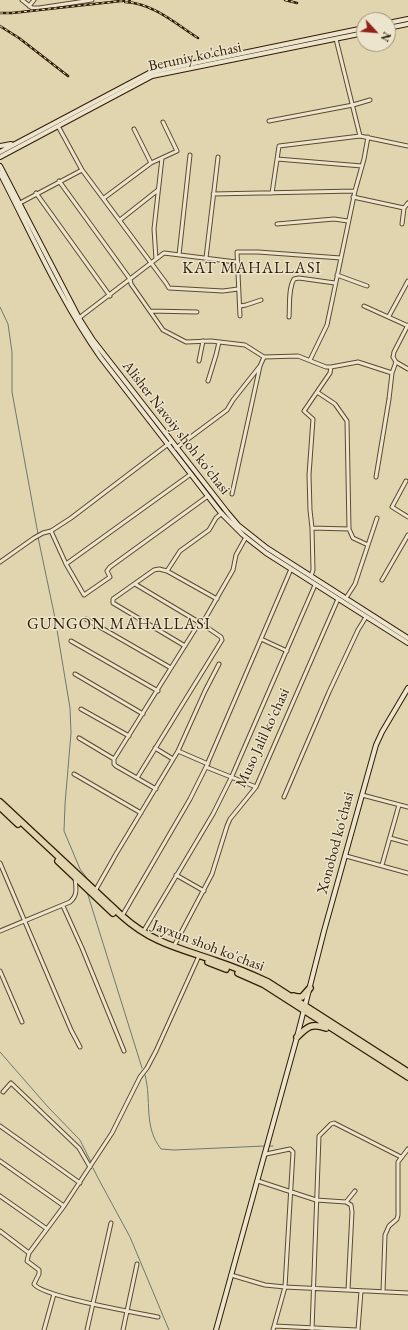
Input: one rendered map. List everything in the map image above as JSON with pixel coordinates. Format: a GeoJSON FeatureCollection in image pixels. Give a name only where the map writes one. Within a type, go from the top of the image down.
{"type":"FeatureCollection","features":[{"type":"Feature","properties":{"kind":"highway","name":"Jayxun shoh ko'chasi"},"geometry":{"type":"LineString","coordinates":[[0,802],[139,935],[158,945],[242,974],[263,984],[408,1072]]}},
{"type":"Feature","properties":{"kind":"highway","name":"Jayxun shoh ko'chasi"},"geometry":{"type":"LineString","coordinates":[[0,808],[75,877],[142,933],[174,948],[243,971],[268,982],[281,990],[334,1031],[408,1078]]}},
{"type":"Feature","properties":{"kind":"highway"},"geometry":{"type":"LineString","coordinates":[[281,990],[297,997],[302,997],[310,988]]}},
{"type":"Feature","properties":{"kind":"highway"},"geometry":{"type":"LineString","coordinates":[[297,1037],[306,1028],[314,1025],[334,1031]]}},
{"type":"Feature","properties":{"kind":"main road"},"geometry":{"type":"LineString","coordinates":[[396,21],[408,19]]}},
{"type":"Feature","properties":{"kind":"main road"},"geometry":{"type":"LineString","coordinates":[[396,26],[408,24]]}},
{"type":"Feature","properties":{"kind":"main road","name":"Beruniy ko'chasi"},"geometry":{"type":"LineString","coordinates":[[0,157],[152,76],[356,30]]}},
{"type":"Feature","properties":{"kind":"main road","name":"Beruniy ko'chasi"},"geometry":{"type":"LineString","coordinates":[[0,152],[151,72],[226,60],[356,35]]}},
{"type":"Feature","properties":{"kind":"main road"},"geometry":{"type":"LineString","coordinates":[[0,146],[15,143]]}},
{"type":"Feature","properties":{"kind":"main road","name":"Alisher Navoiy shoh ko'chasi"},"geometry":{"type":"LineString","coordinates":[[0,166],[79,318],[103,354],[170,443],[191,474],[222,513],[246,537],[291,569],[315,585],[322,586],[346,598],[408,638]]}},
{"type":"Feature","properties":{"kind":"main road","name":"Alisher Navoiy shoh ko'chasi"},"geometry":{"type":"LineString","coordinates":[[0,173],[66,303],[84,333],[101,358],[170,443]]}},
{"type":"Feature","properties":{"kind":"main road","name":"Alisher Navoiy shoh ko'chasi"},"geometry":{"type":"LineString","coordinates":[[174,449],[238,525],[267,548],[311,576],[338,598],[408,643]]}},
{"type":"Feature","properties":{"kind":"main road","name":"Xonobod ko'chasi"},"geometry":{"type":"LineString","coordinates":[[216,1330],[266,1154],[324,931],[376,745],[408,688]]}},
{"type":"Feature","properties":{"kind":"street"},"geometry":{"type":"LineString","coordinates":[[22,0],[32,8],[92,0]]}},
{"type":"Feature","properties":{"kind":"street"},"geometry":{"type":"LineString","coordinates":[[29,6],[34,0]]}},
{"type":"Feature","properties":{"kind":"street"},"geometry":{"type":"LineString","coordinates":[[336,39],[360,136]]}},
{"type":"Feature","properties":{"kind":"street"},"geometry":{"type":"LineString","coordinates":[[269,121],[353,105],[370,100]]}},
{"type":"Feature","properties":{"kind":"street"},"geometry":{"type":"LineString","coordinates":[[104,198],[151,163],[177,151],[162,122]]}},
{"type":"Feature","properties":{"kind":"street"},"geometry":{"type":"LineString","coordinates":[[58,126],[82,170],[166,283],[167,287],[171,289],[238,289]]}},
{"type":"Feature","properties":{"kind":"street"},"geometry":{"type":"LineString","coordinates":[[134,128],[151,163]]}},
{"type":"Feature","properties":{"kind":"street"},"geometry":{"type":"LineString","coordinates":[[272,193],[279,146],[360,136],[408,146]]}},
{"type":"Feature","properties":{"kind":"street"},"geometry":{"type":"LineString","coordinates":[[310,360],[327,325],[354,191],[367,148],[368,137]]}},
{"type":"Feature","properties":{"kind":"street"},"geometry":{"type":"LineString","coordinates":[[179,255],[190,155]]}},
{"type":"Feature","properties":{"kind":"street"},"geometry":{"type":"LineString","coordinates":[[206,258],[218,157]]}},
{"type":"Feature","properties":{"kind":"street"},"geometry":{"type":"LineString","coordinates":[[156,259],[154,229],[162,158]]}},
{"type":"Feature","properties":{"kind":"street"},"geometry":{"type":"LineString","coordinates":[[277,159],[362,166]]}},
{"type":"Feature","properties":{"kind":"street"},"geometry":{"type":"LineString","coordinates":[[20,203],[36,193],[82,170]]}},
{"type":"Feature","properties":{"kind":"street"},"geometry":{"type":"LineString","coordinates":[[60,181],[130,279],[131,284],[163,330],[186,342],[203,341],[245,345],[264,357],[298,356],[326,367],[358,362],[392,373]]}},
{"type":"Feature","properties":{"kind":"street"},"geometry":{"type":"LineString","coordinates":[[120,220],[159,190]]}},
{"type":"Feature","properties":{"kind":"street"},"geometry":{"type":"LineString","coordinates":[[213,194],[354,191]]}},
{"type":"Feature","properties":{"kind":"street"},"geometry":{"type":"LineString","coordinates":[[36,193],[110,296]]}},
{"type":"Feature","properties":{"kind":"street"},"geometry":{"type":"LineString","coordinates":[[353,197],[404,208]]}},
{"type":"Feature","properties":{"kind":"street"},"geometry":{"type":"LineString","coordinates":[[402,224],[404,208],[408,203]]}},
{"type":"Feature","properties":{"kind":"street"},"geometry":{"type":"LineString","coordinates":[[277,224],[334,219],[348,221]]}},
{"type":"Feature","properties":{"kind":"street"},"geometry":{"type":"LineString","coordinates":[[240,316],[236,262],[237,252],[340,258]]}},
{"type":"Feature","properties":{"kind":"street"},"geometry":{"type":"LineString","coordinates":[[79,318],[110,296],[164,253],[236,262]]}},
{"type":"Feature","properties":{"kind":"street"},"geometry":{"type":"LineString","coordinates":[[338,274],[367,286]]}},
{"type":"Feature","properties":{"kind":"street"},"geometry":{"type":"LineString","coordinates":[[289,317],[290,294],[294,279],[299,278],[335,283]]}},
{"type":"Feature","properties":{"kind":"street"},"geometry":{"type":"LineString","coordinates":[[389,316],[408,281]]}},
{"type":"Feature","properties":{"kind":"street"},"geometry":{"type":"LineString","coordinates":[[240,306],[261,300]]}},
{"type":"Feature","properties":{"kind":"street"},"geometry":{"type":"LineString","coordinates":[[364,306],[389,316],[408,326],[394,352],[393,357],[396,362],[408,369]]}},
{"type":"Feature","properties":{"kind":"street"},"geometry":{"type":"LineString","coordinates":[[150,311],[197,312]]}},
{"type":"Feature","properties":{"kind":"street"},"geometry":{"type":"LineString","coordinates":[[199,361],[203,341]]}},
{"type":"Feature","properties":{"kind":"street"},"geometry":{"type":"LineString","coordinates":[[208,381],[219,342]]}},
{"type":"Feature","properties":{"kind":"street"},"geometry":{"type":"LineString","coordinates":[[232,494],[260,366],[264,357]]}},
{"type":"Feature","properties":{"kind":"street"},"geometry":{"type":"LineString","coordinates":[[376,477],[392,373],[396,362]]}},
{"type":"Feature","properties":{"kind":"street"},"geometry":{"type":"LineString","coordinates":[[174,449],[227,410],[233,400],[260,366]]}},
{"type":"Feature","properties":{"kind":"street"},"geometry":{"type":"LineString","coordinates":[[311,576],[313,570],[309,475],[313,419],[304,411],[330,373],[332,367]]}},
{"type":"Feature","properties":{"kind":"street"},"geometry":{"type":"LineString","coordinates":[[317,392],[335,404],[347,421],[349,529],[353,538],[368,545]]}},
{"type":"Feature","properties":{"kind":"street"},"geometry":{"type":"LineString","coordinates":[[1,560],[34,538],[51,531],[71,518],[170,443]]}},
{"type":"Feature","properties":{"kind":"street"},"geometry":{"type":"LineString","coordinates":[[66,564],[191,474]]}},
{"type":"Feature","properties":{"kind":"street"},"geometry":{"type":"LineString","coordinates":[[406,481],[392,507],[408,517]]}},
{"type":"Feature","properties":{"kind":"street"},"geometry":{"type":"LineString","coordinates":[[51,531],[66,564],[84,595],[110,577],[107,571],[110,567],[208,496]]}},
{"type":"Feature","properties":{"kind":"street"},"geometry":{"type":"LineString","coordinates":[[167,571],[180,551],[209,530],[216,518],[222,513]]}},
{"type":"Feature","properties":{"kind":"street"},"geometry":{"type":"LineString","coordinates":[[346,598],[355,584],[377,518]]}},
{"type":"Feature","properties":{"kind":"street"},"geometry":{"type":"LineString","coordinates":[[312,528],[349,529]]}},
{"type":"Feature","properties":{"kind":"street"},"geometry":{"type":"LineString","coordinates":[[382,580],[408,534]]}},
{"type":"Feature","properties":{"kind":"street"},"geometry":{"type":"LineString","coordinates":[[114,760],[144,714],[196,628],[202,624],[217,599],[233,570],[236,554],[246,537]]}},
{"type":"Feature","properties":{"kind":"street"},"geometry":{"type":"LineString","coordinates":[[185,646],[113,603],[113,599],[154,570],[159,569],[167,571],[217,599]]}},
{"type":"Feature","properties":{"kind":"street"},"geometry":{"type":"LineString","coordinates":[[122,916],[190,799],[207,765],[291,569]]}},
{"type":"Feature","properties":{"kind":"street"},"geometry":{"type":"LineString","coordinates":[[135,584],[202,624],[222,640],[137,778]]}},
{"type":"Feature","properties":{"kind":"street"},"geometry":{"type":"LineString","coordinates":[[142,933],[213,814],[232,776],[315,585]]}},
{"type":"Feature","properties":{"kind":"street","name":"Muso Jalil ko'chasi"},"geometry":{"type":"LineString","coordinates":[[174,948],[204,891],[215,866],[226,826],[256,787],[338,598]]}},
{"type":"Feature","properties":{"kind":"street"},"geometry":{"type":"LineString","coordinates":[[284,797],[329,692],[358,630],[366,617]]}},
{"type":"Feature","properties":{"kind":"street"},"geometry":{"type":"LineString","coordinates":[[86,619],[171,668]]}},
{"type":"Feature","properties":{"kind":"street"},"geometry":{"type":"LineString","coordinates":[[261,639],[286,651]]}},
{"type":"Feature","properties":{"kind":"street"},"geometry":{"type":"LineString","coordinates":[[71,641],[158,691]]}},
{"type":"Feature","properties":{"kind":"street"},"geometry":{"type":"LineString","coordinates":[[94,893],[178,751],[219,664]]}},
{"type":"Feature","properties":{"kind":"street"},"geometry":{"type":"LineString","coordinates":[[75,674],[144,714]]}},
{"type":"Feature","properties":{"kind":"street"},"geometry":{"type":"LineString","coordinates":[[81,709],[129,736]]}},
{"type":"Feature","properties":{"kind":"street"},"geometry":{"type":"LineString","coordinates":[[79,738],[114,760],[114,764],[116,766],[156,789]]}},
{"type":"Feature","properties":{"kind":"street"},"geometry":{"type":"LineString","coordinates":[[155,748],[173,759]]}},
{"type":"Feature","properties":{"kind":"street"},"geometry":{"type":"LineString","coordinates":[[178,751],[256,787]]}},
{"type":"Feature","properties":{"kind":"street"},"geometry":{"type":"LineString","coordinates":[[74,774],[141,813]]}},
{"type":"Feature","properties":{"kind":"street"},"geometry":{"type":"LineString","coordinates":[[362,796],[408,807]]}},
{"type":"Feature","properties":{"kind":"street"},"geometry":{"type":"LineString","coordinates":[[382,866],[399,805]]}},
{"type":"Feature","properties":{"kind":"street"},"geometry":{"type":"LineString","coordinates":[[390,838],[408,843]]}},
{"type":"Feature","properties":{"kind":"street"},"geometry":{"type":"LineString","coordinates":[[346,856],[408,873]]}},
{"type":"Feature","properties":{"kind":"street"},"geometry":{"type":"LineString","coordinates":[[0,863],[71,1030],[80,1047]]}},
{"type":"Feature","properties":{"kind":"street"},"geometry":{"type":"LineString","coordinates":[[176,875],[204,891]]}},
{"type":"Feature","properties":{"kind":"street"},"geometry":{"type":"LineString","coordinates":[[0,931],[63,906],[75,898],[75,877]]}},
{"type":"Feature","properties":{"kind":"street"},"geometry":{"type":"LineString","coordinates":[[63,906],[124,1051]]}},
{"type":"Feature","properties":{"kind":"street"},"geometry":{"type":"LineString","coordinates":[[158,1317],[93,1304],[54,1294],[36,1287],[34,1284],[39,1274],[39,1270],[28,1261],[29,1253],[80,1183],[112,1133],[140,1077],[147,1068],[156,1051],[198,958]]}},
{"type":"Feature","properties":{"kind":"street"},"geometry":{"type":"LineString","coordinates":[[0,971],[22,1022]]}},
{"type":"Feature","properties":{"kind":"street"},"geometry":{"type":"LineString","coordinates":[[3,1092],[11,1083],[79,1148],[90,1167]]}},
{"type":"Feature","properties":{"kind":"street"},"geometry":{"type":"LineString","coordinates":[[312,1329],[319,1136],[330,1124],[334,1123],[401,1157]]}},
{"type":"Feature","properties":{"kind":"street"},"geometry":{"type":"LineString","coordinates":[[0,1126],[80,1183]]}},
{"type":"Feature","properties":{"kind":"street"},"geometry":{"type":"LineString","coordinates":[[383,1292],[385,1235],[389,1226],[397,1219],[398,1162],[408,1149]]}},
{"type":"Feature","properties":{"kind":"street"},"geometry":{"type":"LineString","coordinates":[[266,1154],[292,1150],[293,1152],[285,1287],[273,1330]]}},
{"type":"Feature","properties":{"kind":"street"},"geometry":{"type":"LineString","coordinates":[[0,1161],[64,1206]]}},
{"type":"Feature","properties":{"kind":"street"},"geometry":{"type":"LineString","coordinates":[[258,1181],[316,1200],[346,1202],[351,1205],[352,1212],[348,1290]]}},
{"type":"Feature","properties":{"kind":"street"},"geometry":{"type":"LineString","coordinates":[[346,1202],[355,1191]]}},
{"type":"Feature","properties":{"kind":"street"},"geometry":{"type":"LineString","coordinates":[[0,1196],[47,1229]]}},
{"type":"Feature","properties":{"kind":"street"},"geometry":{"type":"LineString","coordinates":[[87,1330],[110,1223]]}},
{"type":"Feature","properties":{"kind":"street"},"geometry":{"type":"LineString","coordinates":[[0,1231],[29,1253]]}},
{"type":"Feature","properties":{"kind":"street"},"geometry":{"type":"LineString","coordinates":[[123,1330],[137,1264]]}},
{"type":"Feature","properties":{"kind":"street"},"geometry":{"type":"LineString","coordinates":[[231,1275],[265,1285],[408,1293]]}},
{"type":"Feature","properties":{"kind":"street"},"geometry":{"type":"LineString","coordinates":[[274,1326],[357,1330],[362,1291]]}},
{"type":"Feature","properties":{"kind":"street"},"geometry":{"type":"LineString","coordinates":[[44,1330],[54,1294]]}},
{"type":"Feature","properties":{"kind":"waterway"},"geometry":{"type":"LineString","coordinates":[[0,307],[8,324],[12,352],[12,392],[38,534]]}},
{"type":"Feature","properties":{"kind":"waterway"},"geometry":{"type":"LineString","coordinates":[[38,537],[55,618],[70,708],[71,733],[64,831],[80,869],[86,879]]}},
{"type":"Feature","properties":{"kind":"waterway"},"geometry":{"type":"LineString","coordinates":[[87,892],[142,1068]]}},
{"type":"Feature","properties":{"kind":"waterway"},"geometry":{"type":"LineString","coordinates":[[0,1052],[48,1107],[80,1140],[91,1162]]}},
{"type":"Feature","properties":{"kind":"waterway"},"geometry":{"type":"LineString","coordinates":[[145,1075],[150,1122],[155,1140],[161,1149],[174,1150],[265,1146]]}},
{"type":"Feature","properties":{"kind":"waterway"},"geometry":{"type":"LineString","coordinates":[[268,1146],[273,1146]]}},
{"type":"Feature","properties":{"kind":"waterway"},"geometry":{"type":"LineString","coordinates":[[93,1168],[130,1237],[169,1330]]}},
{"type":"Feature","properties":{"kind":"railway"},"geometry":{"type":"LineString","coordinates":[[0,13],[130,0]]}},
{"type":"Feature","properties":{"kind":"railway"},"geometry":{"type":"LineString","coordinates":[[285,0],[297,3]]}},
{"type":"Feature","properties":{"kind":"railway"},"geometry":{"type":"LineString","coordinates":[[125,2],[135,3],[155,10],[198,38]]}},
{"type":"Feature","properties":{"kind":"railway"},"geometry":{"type":"LineString","coordinates":[[0,26],[19,38],[68,76]]}},
{"type":"Feature","properties":{"kind":"district","name":"KAT MAHALLASI"},"geometry":{"type":"Point","coordinates":[252,269]}},
{"type":"Feature","properties":{"kind":"district","name":"GUNGON MAHALLASI"},"geometry":{"type":"Point","coordinates":[119,625]}}]}
